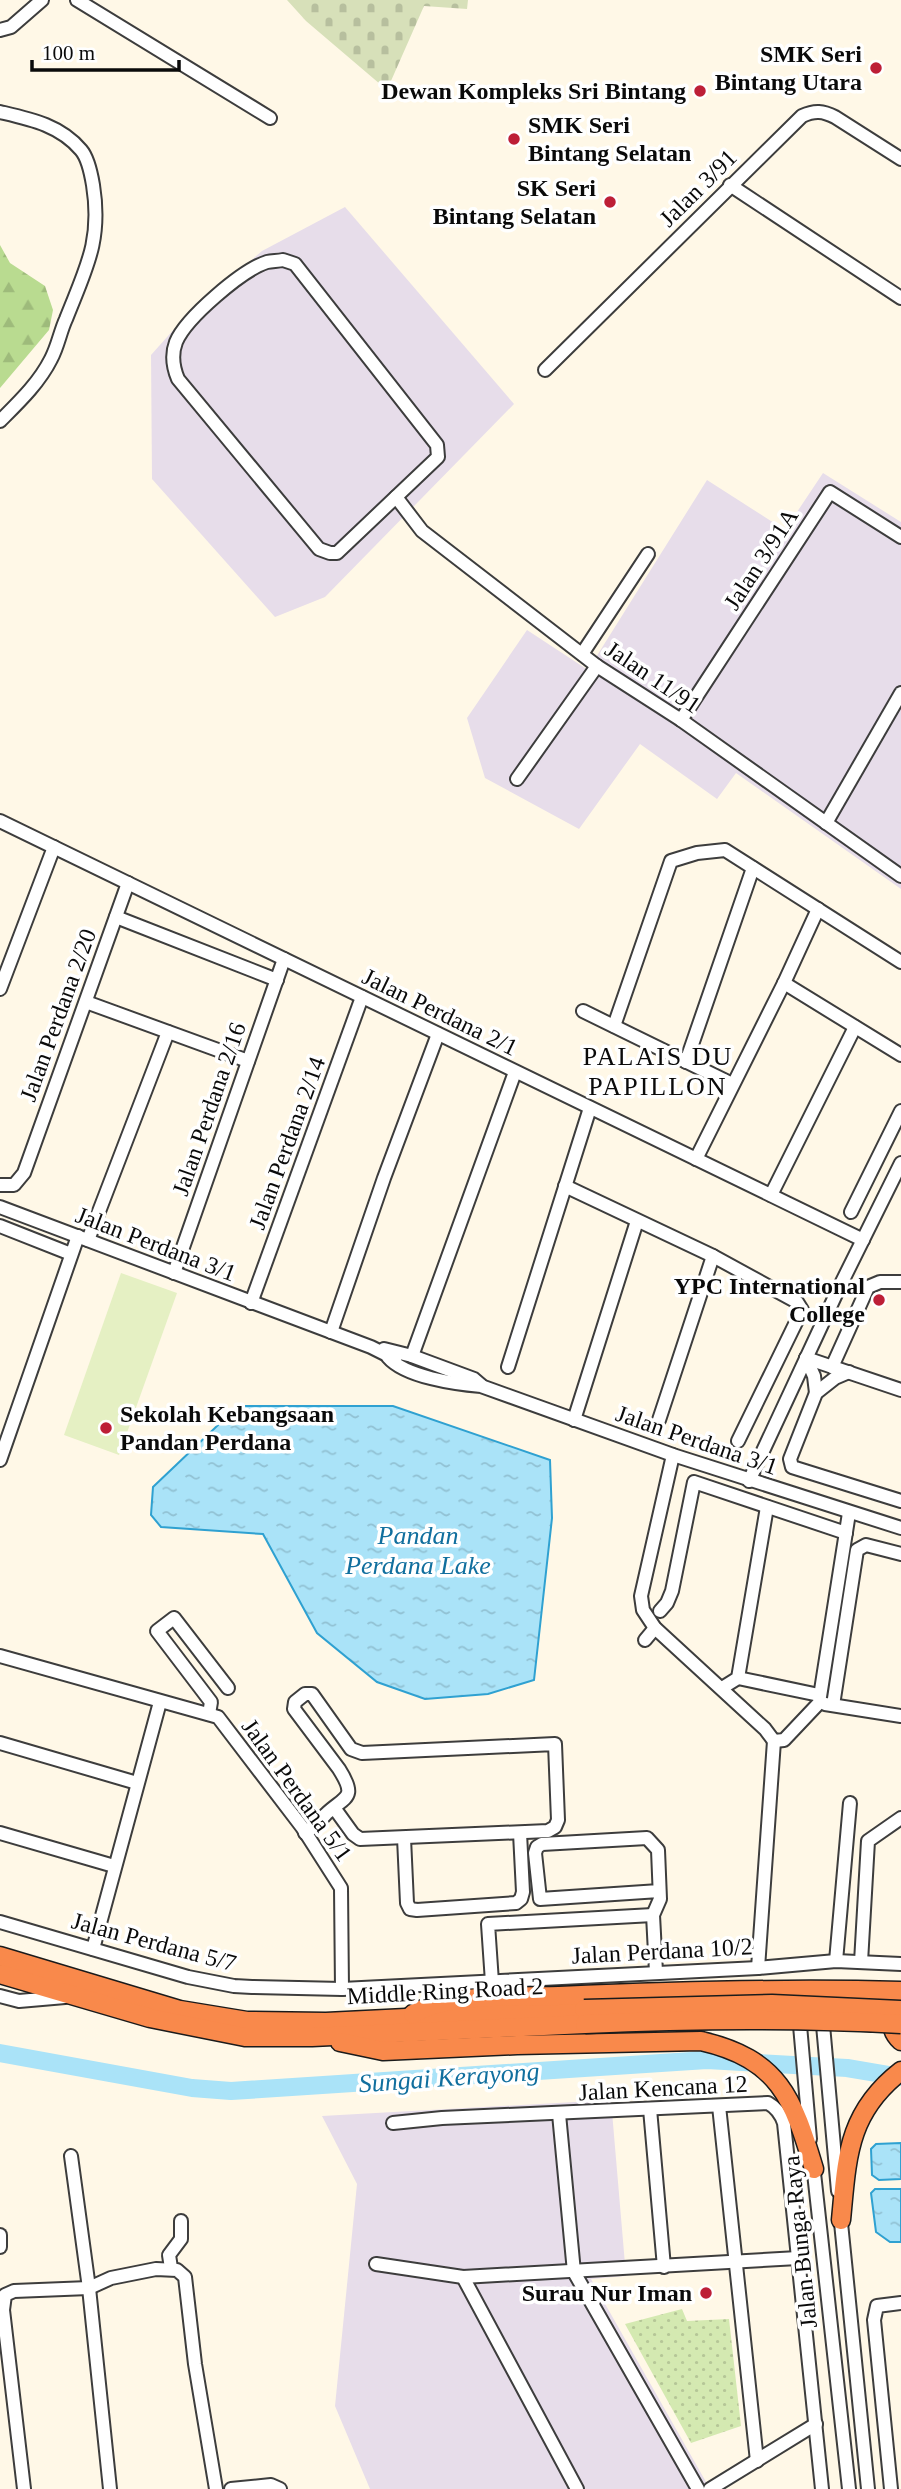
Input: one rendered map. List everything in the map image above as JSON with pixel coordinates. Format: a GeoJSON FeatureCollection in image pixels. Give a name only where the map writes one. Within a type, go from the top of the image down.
{"type":"FeatureCollection","features":[{"type":"Feature","properties":{"kind":"highway","name":"Middle Ring Road 2"},"geometry":{"type":"LineString","coordinates":[[0,1956],[180,2010],[247,2021],[297,2023],[407,2018],[584,2017],[901,2024]]}},
{"type":"Feature","properties":{"kind":"highway","name":"Middle Ring Road 2"},"geometry":{"type":"LineString","coordinates":[[0,1974],[185,2027],[245,2036],[312,2037],[772,2004],[901,2010]]}},
{"type":"Feature","properties":{"kind":"highway"},"geometry":{"type":"LineString","coordinates":[[407,2018],[425,2007],[443,2001],[798,1989],[901,1992]]}},
{"type":"Feature","properties":{"kind":"highway"},"geometry":{"type":"LineString","coordinates":[[704,1991],[720,2001],[725,2017],[721,2031],[708,2042]]}},
{"type":"Feature","properties":{"kind":"highway"},"geometry":{"type":"LineString","coordinates":[[901,1998],[896,2001],[891,2019],[894,2034],[901,2040]]}},
{"type":"Feature","properties":{"kind":"highway"},"geometry":{"type":"LineString","coordinates":[[312,2037],[383,2051],[708,2042],[740,2053],[777,2080],[797,2114],[814,2169]]}},
{"type":"Feature","properties":{"kind":"highway"},"geometry":{"type":"LineString","coordinates":[[841,2220],[849,2145],[861,2114],[871,2099],[901,2071]]}},
{"type":"Feature","properties":{"kind":"street"},"geometry":{"type":"LineString","coordinates":[[0,30],[11,27],[42,0]]}},
{"type":"Feature","properties":{"kind":"street"},"geometry":{"type":"LineString","coordinates":[[77,0],[270,118]]}},
{"type":"Feature","properties":{"kind":"street"},"geometry":{"type":"LineString","coordinates":[[0,112],[40,122],[69,136],[84,152],[92,174],[96,221],[95,240],[80,288],[51,359],[33,388],[0,421]]}},
{"type":"Feature","properties":{"kind":"street","name":"Jalan 3/91"},"geometry":{"type":"LineString","coordinates":[[545,370],[802,116],[812,112],[824,112],[901,159]]}},
{"type":"Feature","properties":{"kind":"street"},"geometry":{"type":"LineString","coordinates":[[730,185],[901,298]]}},
{"type":"Feature","properties":{"kind":"street"},"geometry":{"type":"LineString","coordinates":[[283,260],[295,264],[437,445],[438,457],[396,497],[337,553],[319,549],[178,379],[173,368],[173,352],[177,340],[197,313],[251,270],[268,262],[283,260]]}},
{"type":"Feature","properties":{"kind":"street","name":"Jalan 3/91A"},"geometry":{"type":"LineString","coordinates":[[681,720],[830,492],[901,537]]}},
{"type":"Feature","properties":{"kind":"street","name":"Jalan 11/91"},"geometry":{"type":"LineString","coordinates":[[396,497],[422,531],[597,666],[681,720],[901,876]]}},
{"type":"Feature","properties":{"kind":"street"},"geometry":{"type":"LineString","coordinates":[[582,654],[648,554]]}},
{"type":"Feature","properties":{"kind":"street"},"geometry":{"type":"LineString","coordinates":[[517,779],[597,666]]}},
{"type":"Feature","properties":{"kind":"street"},"geometry":{"type":"LineString","coordinates":[[826,822],[901,693]]}},
{"type":"Feature","properties":{"kind":"street","name":"Jalan Perdana 2/1"},"geometry":{"type":"LineString","coordinates":[[0,821],[863,1240]]}},
{"type":"Feature","properties":{"kind":"street"},"geometry":{"type":"LineString","coordinates":[[0,989],[54,847]]}},
{"type":"Feature","properties":{"kind":"street"},"geometry":{"type":"LineString","coordinates":[[614,1026],[671,861],[697,853],[725,850],[901,962]]}},
{"type":"Feature","properties":{"kind":"street"},"geometry":{"type":"LineString","coordinates":[[686,1062],[753,868]]}},
{"type":"Feature","properties":{"kind":"street","name":"Jalan Perdana 2/20"},"geometry":{"type":"LineString","coordinates":[[0,1185],[15,1185],[24,1173],[128,883]]}},
{"type":"Feature","properties":{"kind":"street"},"geometry":{"type":"LineString","coordinates":[[696,1159],[818,909]]}},
{"type":"Feature","properties":{"kind":"street"},"geometry":{"type":"LineString","coordinates":[[116,917],[276,980]]}},
{"type":"Feature","properties":{"kind":"street","name":"Jalan Perdana 2/16"},"geometry":{"type":"LineString","coordinates":[[174,1273],[284,959]]}},
{"type":"Feature","properties":{"kind":"street"},"geometry":{"type":"LineString","coordinates":[[784,983],[901,1055]]}},
{"type":"Feature","properties":{"kind":"street","name":"Jalan Perdana 2/14"},"geometry":{"type":"LineString","coordinates":[[251,1303],[362,997]]}},
{"type":"Feature","properties":{"kind":"street"},"geometry":{"type":"LineString","coordinates":[[86,1002],[248,1061]]}},
{"type":"Feature","properties":{"kind":"street"},"geometry":{"type":"LineString","coordinates":[[583,1011],[732,1084]]}},
{"type":"Feature","properties":{"kind":"street"},"geometry":{"type":"LineString","coordinates":[[771,1195],[855,1027]]}},
{"type":"Feature","properties":{"kind":"street"},"geometry":{"type":"LineString","coordinates":[[0,1460],[71,1254],[83,1238],[168,1032]]}},
{"type":"Feature","properties":{"kind":"street"},"geometry":{"type":"LineString","coordinates":[[331,1332],[384,1178],[438,1034]]}},
{"type":"Feature","properties":{"kind":"street"},"geometry":{"type":"LineString","coordinates":[[412,1356],[515,1072]]}},
{"type":"Feature","properties":{"kind":"street"},"geometry":{"type":"LineString","coordinates":[[508,1367],[590,1108]]}},
{"type":"Feature","properties":{"kind":"street"},"geometry":{"type":"LineString","coordinates":[[851,1212],[901,1111]]}},
{"type":"Feature","properties":{"kind":"street"},"geometry":{"type":"LineString","coordinates":[[748,1481],[901,1163]]}},
{"type":"Feature","properties":{"kind":"street"},"geometry":{"type":"LineString","coordinates":[[565,1186],[713,1256],[797,1301],[802,1310],[738,1441]]}},
{"type":"Feature","properties":{"kind":"street","name":"Jalan Perdana 3/1"},"geometry":{"type":"LineString","coordinates":[[0,1207],[377,1349],[395,1365],[455,1385],[476,1385],[748,1481],[901,1528]]}},
{"type":"Feature","properties":{"kind":"street"},"geometry":{"type":"LineString","coordinates":[[574,1420],[637,1221]]}},
{"type":"Feature","properties":{"kind":"street"},"geometry":{"type":"LineString","coordinates":[[0,1226],[71,1254]]}},
{"type":"Feature","properties":{"kind":"street"},"geometry":{"type":"LineString","coordinates":[[659,1420],[713,1256]]}},
{"type":"Feature","properties":{"kind":"street"},"geometry":{"type":"LineString","coordinates":[[832,1367],[868,1287],[874,1283],[901,1282]]}},
{"type":"Feature","properties":{"kind":"street","name":"Jalan Perdana 3/1"},"geometry":{"type":"LineString","coordinates":[[377,1349],[390,1349],[412,1356],[474,1379],[476,1385]]}},
{"type":"Feature","properties":{"kind":"street"},"geometry":{"type":"LineString","coordinates":[[806,1358],[901,1390]]}},
{"type":"Feature","properties":{"kind":"street"},"geometry":{"type":"LineString","coordinates":[[806,1358],[814,1376],[816,1393],[790,1459],[792,1466],[800,1471],[901,1501]]}},
{"type":"Feature","properties":{"kind":"street"},"geometry":{"type":"LineString","coordinates":[[816,1393],[835,1378],[849,1372]]}},
{"type":"Feature","properties":{"kind":"street"},"geometry":{"type":"LineString","coordinates":[[673,1455],[641,1596],[643,1610],[656,1628],[765,1729],[774,1741],[758,1968]]}},
{"type":"Feature","properties":{"kind":"street"},"geometry":{"type":"LineString","coordinates":[[660,1611],[672,1591],[694,1482],[846,1533]]}},
{"type":"Feature","properties":{"kind":"street"},"geometry":{"type":"LineString","coordinates":[[738,1678],[767,1507]]}},
{"type":"Feature","properties":{"kind":"street"},"geometry":{"type":"LineString","coordinates":[[774,1741],[784,1740],[819,1699],[849,1513]]}},
{"type":"Feature","properties":{"kind":"street"},"geometry":{"type":"LineString","coordinates":[[833,1705],[857,1550],[866,1545],[901,1554]]}},
{"type":"Feature","properties":{"kind":"street"},"geometry":{"type":"LineString","coordinates":[[203,1713],[211,1702],[157,1631],[174,1618],[228,1688]]}},
{"type":"Feature","properties":{"kind":"street"},"geometry":{"type":"LineString","coordinates":[[645,1640],[656,1628]]}},
{"type":"Feature","properties":{"kind":"street","name":"Jalan Perdana 5/1"},"geometry":{"type":"LineString","coordinates":[[0,1656],[218,1717],[304,1830],[341,1888],[342,1989]]}},
{"type":"Feature","properties":{"kind":"street"},"geometry":{"type":"LineString","coordinates":[[722,1688],[738,1678],[833,1705],[901,1716]]}},
{"type":"Feature","properties":{"kind":"street"},"geometry":{"type":"LineString","coordinates":[[304,1830],[319,1816],[330,1812],[347,1795],[345,1779],[294,1709],[295,1702],[305,1693],[312,1694],[351,1749],[362,1753],[555,1744],[558,1820],[555,1827],[548,1830],[359,1839],[330,1812]]}},
{"type":"Feature","properties":{"kind":"street"},"geometry":{"type":"LineString","coordinates":[[93,1949],[160,1702]]}},
{"type":"Feature","properties":{"kind":"street"},"geometry":{"type":"LineString","coordinates":[[0,1743],[137,1783]]}},
{"type":"Feature","properties":{"kind":"street"},"geometry":{"type":"LineString","coordinates":[[836,1961],[850,1803]]}},
{"type":"Feature","properties":{"kind":"street"},"geometry":{"type":"LineString","coordinates":[[860,1962],[868,1841],[901,1818]]}},
{"type":"Feature","properties":{"kind":"street"},"geometry":{"type":"LineString","coordinates":[[0,1833],[114,1866]]}},
{"type":"Feature","properties":{"kind":"street"},"geometry":{"type":"LineString","coordinates":[[404,1838],[407,1903],[410,1909],[417,1910],[516,1903],[523,1892],[520,1833]]}},
{"type":"Feature","properties":{"kind":"street"},"geometry":{"type":"LineString","coordinates":[[656,1972],[653,1915],[660,1899],[658,1850],[648,1838],[542,1844],[538,1845],[535,1853],[540,1899],[659,1891]]}},
{"type":"Feature","properties":{"kind":"street"},"geometry":{"type":"LineString","coordinates":[[492,1982],[488,1924],[653,1915]]}},
{"type":"Feature","properties":{"kind":"street","name":"Jalan Perdana 5/7"},"geometry":{"type":"LineString","coordinates":[[0,1922],[188,1977],[234,1986],[342,1989]]}},
{"type":"Feature","properties":{"kind":"street","name":"Jalan Perdana 10/2"},"geometry":{"type":"LineString","coordinates":[[342,1989],[758,1968],[836,1961],[901,1964]]}},
{"type":"Feature","properties":{"kind":"street","name":"Jalan Bunga Raya"},"geometry":{"type":"LineString","coordinates":[[798,1989],[805,2094],[849,2489]]}},
{"type":"Feature","properties":{"kind":"street","name":"Jalan Bunga Raya"},"geometry":{"type":"LineString","coordinates":[[820,1989],[868,2489]]}},
{"type":"Feature","properties":{"kind":"street"},"geometry":{"type":"LineString","coordinates":[[0,1996],[19,2001],[76,1996]]}},
{"type":"Feature","properties":{"kind":"street","name":"Jalan Kencana 12"},"geometry":{"type":"LineString","coordinates":[[393,2123],[442,2118],[613,2115],[650,2109],[768,2103],[778,2110],[784,2123],[798,2258]]}},
{"type":"Feature","properties":{"kind":"street"},"geometry":{"type":"LineString","coordinates":[[719,2106],[757,2461]]}},
{"type":"Feature","properties":{"kind":"street"},"geometry":{"type":"LineString","coordinates":[[650,2109],[664,2267]]}},
{"type":"Feature","properties":{"kind":"street"},"geometry":{"type":"LineString","coordinates":[[559,2114],[574,2272],[698,2489]]}},
{"type":"Feature","properties":{"kind":"street"},"geometry":{"type":"LineString","coordinates":[[71,2155],[89,2288],[110,2489]]}},
{"type":"Feature","properties":{"kind":"street"},"geometry":{"type":"LineString","coordinates":[[181,2221],[181,2239],[169,2255],[177,2270],[185,2277],[195,2364],[216,2489]]}},
{"type":"Feature","properties":{"kind":"street"},"geometry":{"type":"LineString","coordinates":[[0,2235],[0,2247]]}},
{"type":"Feature","properties":{"kind":"street"},"geometry":{"type":"LineString","coordinates":[[376,2264],[463,2277],[798,2258],[822,2489]]}},
{"type":"Feature","properties":{"kind":"street"},"geometry":{"type":"LineString","coordinates":[[24,2489],[4,2310],[5,2295],[14,2291],[89,2288],[111,2278],[177,2270]]}},
{"type":"Feature","properties":{"kind":"street"},"geometry":{"type":"LineString","coordinates":[[463,2277],[577,2489]]}},
{"type":"Feature","properties":{"kind":"street"},"geometry":{"type":"LineString","coordinates":[[894,2481],[873,2320],[877,2306],[901,2304]]}},
{"type":"Feature","properties":{"kind":"street"},"geometry":{"type":"LineString","coordinates":[[710,2489],[816,2424]]}},
{"type":"Feature","properties":{"kind":"street"},"geometry":{"type":"LineString","coordinates":[[231,2489],[271,2485],[280,2489]]}},
{"type":"Feature","properties":{"kind":"shaded area"},"geometry":{"type":"Polygon","coordinates":[[[345,207],[514,404],[325,597],[275,617],[152,479],[151,355],[184,318],[262,251],[345,207]]]}},
{"type":"Feature","properties":{"kind":"shaded area"},"geometry":{"type":"Polygon","coordinates":[[[823,473],[901,522],[901,889],[736,773],[717,799],[640,744],[579,829],[485,778],[467,718],[527,630],[588,670],[707,480],[785,530],[823,473]]]}},
{"type":"Feature","properties":{"kind":"shaded area"},"geometry":{"type":"Polygon","coordinates":[[[611,2100],[626,2276],[591,2279],[710,2489],[370,2489],[335,2406],[357,2184],[322,2116],[611,2100]]]}},
{"type":"Feature","properties":{"kind":"green space"},"geometry":{"type":"Polygon","coordinates":[[[287,0],[468,0],[467,9],[424,6],[387,90],[306,21],[287,0]]]}},
{"type":"Feature","properties":{"kind":"green space"},"geometry":{"type":"Polygon","coordinates":[[[0,245],[10,263],[45,286],[53,310],[49,330],[0,388],[0,245]]]}},
{"type":"Feature","properties":{"kind":"green space"},"geometry":{"type":"Polygon","coordinates":[[[121,1273],[177,1293],[119,1455],[64,1435],[121,1273]]]}},
{"type":"Feature","properties":{"kind":"green space"},"geometry":{"type":"Polygon","coordinates":[[[682,2309],[687,2321],[729,2319],[741,2426],[691,2443],[625,2324],[682,2309]]]}},
{"type":"Feature","properties":{"kind":"water","name":"Pandan Perdana Lake"},"geometry":{"type":"Polygon","coordinates":[[[238,1406],[393,1406],[550,1460],[552,1518],[534,1680],[488,1694],[425,1699],[377,1682],[317,1633],[263,1534],[161,1527],[151,1515],[153,1487],[238,1406]]]}},
{"type":"Feature","properties":{"kind":"water"},"geometry":{"type":"Polygon","coordinates":[[[901,2143],[901,2179],[879,2180],[872,2175],[871,2149],[876,2144],[901,2143]]]}},
{"type":"Feature","properties":{"kind":"water"},"geometry":{"type":"Polygon","coordinates":[[[875,2189],[901,2189],[901,2242],[890,2242],[876,2232],[871,2193],[875,2189]]]}},
{"type":"Feature","properties":{"kind":"waterway","name":"Sungai Kerayong"},"geometry":{"type":"LineString","coordinates":[[0,2053],[192,2088],[231,2091],[707,2060],[847,2068],[901,2077]]}},
{"type":"Feature","properties":{"kind":"place","name":"SMK Seri Bintang Utara"},"geometry":{"type":"Point","coordinates":[876,68]}},
{"type":"Feature","properties":{"kind":"place","name":"Dewan Kompleks Sri Bintang"},"geometry":{"type":"Point","coordinates":[700,91]}},
{"type":"Feature","properties":{"kind":"place","name":"SMK Seri Bintang Selatan"},"geometry":{"type":"Point","coordinates":[514,139]}},
{"type":"Feature","properties":{"kind":"place","name":"SK Seri Bintang Selatan"},"geometry":{"type":"Point","coordinates":[610,202]}},
{"type":"Feature","properties":{"kind":"place","name":"YPC International College"},"geometry":{"type":"Point","coordinates":[879,1300]}},
{"type":"Feature","properties":{"kind":"place","name":"Sekolah Kebangsaan Pandan Perdana"},"geometry":{"type":"Point","coordinates":[106,1428]}},
{"type":"Feature","properties":{"kind":"place","name":"Surau Nur Iman"},"geometry":{"type":"Point","coordinates":[706,2293]}},
{"type":"Feature","properties":{"kind":"district","name":"PALAIS DU PAPILLON"},"geometry":{"type":"Point","coordinates":[658,1071]}}]}
